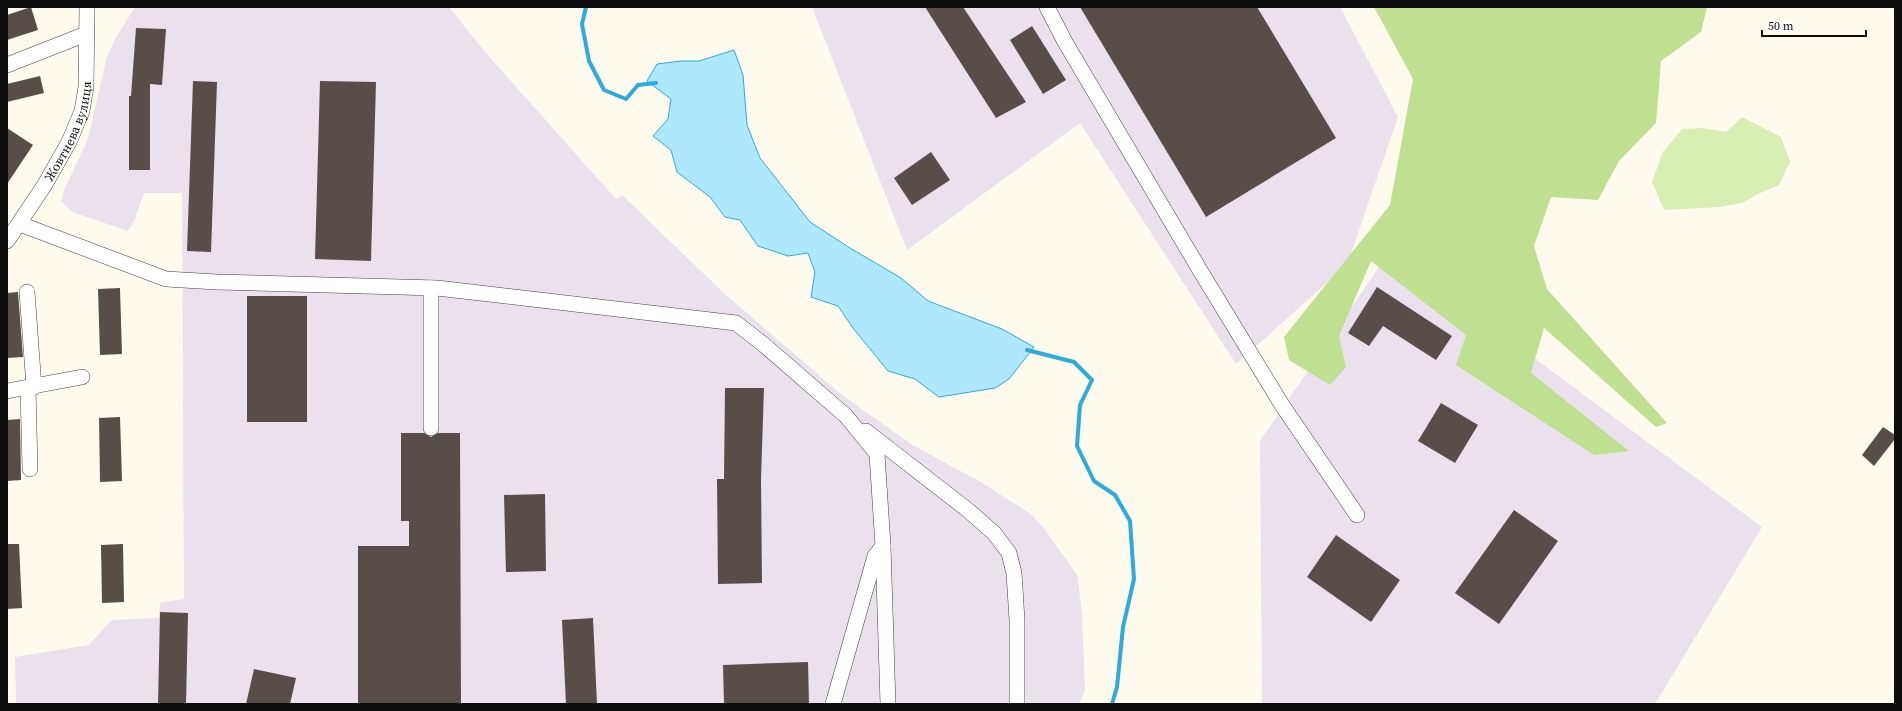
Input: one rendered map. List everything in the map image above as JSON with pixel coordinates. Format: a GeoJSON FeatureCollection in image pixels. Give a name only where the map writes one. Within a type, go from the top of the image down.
{"type":"FeatureCollection","features":[{"type":"Feature","properties":{"kind":"street","name":"Жовтнева вулиця"},"geometry":{"type":"LineString","coordinates":[[7,241],[20,224],[44,186],[69,142],[82,112],[86,87],[86,7]]}},
{"type":"Feature","properties":{"kind":"street"},"geometry":{"type":"LineString","coordinates":[[1047,7],[1065,42],[1261,372],[1357,515]]}},
{"type":"Feature","properties":{"kind":"street"},"geometry":{"type":"LineString","coordinates":[[7,65],[86,34]]}},
{"type":"Feature","properties":{"kind":"street"},"geometry":{"type":"LineString","coordinates":[[20,224],[166,279],[431,288],[736,323],[763,344],[846,416],[969,511],[994,533],[1008,553],[1014,573],[1017,620],[1017,704]]}},
{"type":"Feature","properties":{"kind":"street"},"geometry":{"type":"LineString","coordinates":[[431,288],[431,428]]}},
{"type":"Feature","properties":{"kind":"street"},"geometry":{"type":"LineString","coordinates":[[27,292],[31,387],[30,469]]}},
{"type":"Feature","properties":{"kind":"street"},"geometry":{"type":"LineString","coordinates":[[7,391],[82,377]]}},
{"type":"Feature","properties":{"kind":"street"},"geometry":{"type":"LineString","coordinates":[[846,416],[877,454],[883,546],[888,704]]}},
{"type":"Feature","properties":{"kind":"street"},"geometry":{"type":"LineString","coordinates":[[833,704],[875,556],[883,546]]}},
{"type":"Feature","properties":{"kind":"shaded area"},"geometry":{"type":"Polygon","coordinates":[[[135,7],[449,7],[486,53],[616,199],[622,195],[727,296],[842,395],[914,446],[981,482],[1032,515],[1046,531],[1077,575],[1082,612],[1085,690],[1079,704],[16,704],[15,657],[89,645],[112,620],[159,618],[160,603],[184,599],[182,193],[144,193],[134,221],[128,231],[72,212],[61,201],[64,190],[88,139],[106,60],[115,39],[135,7]]]}},
{"type":"Feature","properties":{"kind":"shaded area"},"geometry":{"type":"Polygon","coordinates":[[[812,7],[1340,7],[1398,117],[1347,265],[1236,364],[1080,123],[907,250],[812,7]]]}},
{"type":"Feature","properties":{"kind":"shaded area"},"geometry":{"type":"Polygon","coordinates":[[[1390,251],[1762,527],[1655,704],[1262,704],[1260,441],[1390,251]]]}},
{"type":"Feature","properties":{"kind":"green space"},"geometry":{"type":"Polygon","coordinates":[[[1374,7],[1707,7],[1701,32],[1661,61],[1656,123],[1619,161],[1598,200],[1551,197],[1534,246],[1547,289],[1667,423],[1656,427],[1544,328],[1531,373],[1629,451],[1594,455],[1456,365],[1466,335],[1371,261],[1339,336],[1346,367],[1330,385],[1289,360],[1284,337],[1390,205],[1413,79],[1374,7]]]}},
{"type":"Feature","properties":{"kind":"green space"},"geometry":{"type":"Polygon","coordinates":[[[1742,117],[1781,137],[1790,162],[1779,185],[1742,203],[1719,207],[1664,210],[1652,182],[1663,152],[1682,129],[1703,128],[1726,132],[1742,117]]]}},
{"type":"Feature","properties":{"kind":"water"},"geometry":{"type":"Polygon","coordinates":[[[734,50],[743,75],[747,125],[760,158],[810,222],[901,278],[928,301],[1002,329],[1034,347],[1009,379],[995,388],[939,397],[915,379],[888,371],[853,328],[838,306],[811,297],[815,272],[808,253],[788,256],[758,246],[740,220],[725,217],[710,197],[677,172],[671,150],[653,136],[668,119],[671,99],[647,81],[657,64],[681,61],[699,61],[734,50]]]}},
{"type":"Feature","properties":{"kind":"building"},"geometry":{"type":"Polygon","coordinates":[[[31,7],[38,30],[7,40],[7,15],[31,7]]]}},
{"type":"Feature","properties":{"kind":"building"},"geometry":{"type":"Polygon","coordinates":[[[925,7],[963,7],[1026,102],[996,118],[925,7]]]}},
{"type":"Feature","properties":{"kind":"building"},"geometry":{"type":"Polygon","coordinates":[[[1080,7],[1257,7],[1336,138],[1206,217],[1080,7]]]}},
{"type":"Feature","properties":{"kind":"building"},"geometry":{"type":"Polygon","coordinates":[[[1032,26],[1066,80],[1043,94],[1010,40],[1032,26]]]}},
{"type":"Feature","properties":{"kind":"building"},"geometry":{"type":"Polygon","coordinates":[[[136,28],[166,29],[162,85],[150,84],[150,170],[129,170],[129,96],[131,96],[136,28]]]}},
{"type":"Feature","properties":{"kind":"building"},"geometry":{"type":"Polygon","coordinates":[[[40,76],[44,93],[7,102],[7,84],[40,76]]]}},
{"type":"Feature","properties":{"kind":"building"},"geometry":{"type":"Polygon","coordinates":[[[193,81],[217,82],[211,252],[187,251],[193,81]]]}},
{"type":"Feature","properties":{"kind":"building"},"geometry":{"type":"Polygon","coordinates":[[[320,81],[376,82],[371,261],[315,259],[320,81]]]}},
{"type":"Feature","properties":{"kind":"building"},"geometry":{"type":"Polygon","coordinates":[[[7,128],[33,145],[7,184],[7,128]]]}},
{"type":"Feature","properties":{"kind":"building"},"geometry":{"type":"Polygon","coordinates":[[[931,152],[950,180],[912,205],[894,178],[931,152]]]}},
{"type":"Feature","properties":{"kind":"building"},"geometry":{"type":"Polygon","coordinates":[[[1377,287],[1452,336],[1436,360],[1383,326],[1369,346],[1348,333],[1377,287]]]}},
{"type":"Feature","properties":{"kind":"building"},"geometry":{"type":"Polygon","coordinates":[[[120,288],[122,354],[100,355],[98,289],[120,288]]]}},
{"type":"Feature","properties":{"kind":"building"},"geometry":{"type":"Polygon","coordinates":[[[18,292],[23,357],[7,358],[7,293],[18,292]]]}},
{"type":"Feature","properties":{"kind":"building"},"geometry":{"type":"Polygon","coordinates":[[[247,296],[307,296],[307,422],[247,422],[247,296]]]}},
{"type":"Feature","properties":{"kind":"building"},"geometry":{"type":"Polygon","coordinates":[[[725,388],[764,388],[761,479],[762,583],[718,584],[717,479],[724,479],[725,388]]]}},
{"type":"Feature","properties":{"kind":"building"},"geometry":{"type":"Polygon","coordinates":[[[1441,403],[1478,425],[1455,463],[1418,441],[1441,403]]]}},
{"type":"Feature","properties":{"kind":"building"},"geometry":{"type":"Polygon","coordinates":[[[120,417],[122,481],[100,482],[99,418],[120,417]]]}},
{"type":"Feature","properties":{"kind":"building"},"geometry":{"type":"Polygon","coordinates":[[[20,419],[21,480],[7,481],[7,420],[20,419]]]}},
{"type":"Feature","properties":{"kind":"building"},"geometry":{"type":"Polygon","coordinates":[[[1883,427],[1895,435],[1895,439],[1874,466],[1862,455],[1883,427]]]}},
{"type":"Feature","properties":{"kind":"building"},"geometry":{"type":"Polygon","coordinates":[[[401,433],[424,433],[431,437],[438,433],[460,433],[461,704],[358,704],[358,546],[409,546],[409,521],[401,521],[401,433]]]}},
{"type":"Feature","properties":{"kind":"building"},"geometry":{"type":"Polygon","coordinates":[[[545,494],[546,571],[506,572],[504,495],[545,494]]]}},
{"type":"Feature","properties":{"kind":"building"},"geometry":{"type":"Polygon","coordinates":[[[1514,510],[1558,541],[1499,624],[1455,593],[1514,510]]]}},
{"type":"Feature","properties":{"kind":"building"},"geometry":{"type":"Polygon","coordinates":[[[1336,535],[1400,580],[1371,622],[1307,577],[1336,535]]]}},
{"type":"Feature","properties":{"kind":"building"},"geometry":{"type":"Polygon","coordinates":[[[7,544],[19,544],[22,608],[7,609],[7,544]]]}},
{"type":"Feature","properties":{"kind":"building"},"geometry":{"type":"Polygon","coordinates":[[[123,544],[124,602],[102,603],[101,545],[123,544]]]}},
{"type":"Feature","properties":{"kind":"building"},"geometry":{"type":"Polygon","coordinates":[[[160,612],[188,613],[186,704],[158,704],[160,612]]]}},
{"type":"Feature","properties":{"kind":"building"},"geometry":{"type":"Polygon","coordinates":[[[593,618],[597,704],[566,704],[562,620],[593,618]]]}},
{"type":"Feature","properties":{"kind":"building"},"geometry":{"type":"Polygon","coordinates":[[[808,662],[809,704],[724,704],[723,665],[808,662]]]}},
{"type":"Feature","properties":{"kind":"building"},"geometry":{"type":"Polygon","coordinates":[[[254,669],[296,678],[290,704],[246,704],[254,669]]]}},
{"type":"Feature","properties":{"kind":"waterway"},"geometry":{"type":"LineString","coordinates":[[586,7],[582,24],[589,61],[604,90],[626,99],[638,85],[656,83]]}},
{"type":"Feature","properties":{"kind":"waterway"},"geometry":{"type":"LineString","coordinates":[[1027,350],[1074,362],[1092,380],[1080,405],[1077,446],[1094,481],[1115,495],[1130,521],[1134,579],[1123,627],[1117,687],[1112,704]]}}]}
